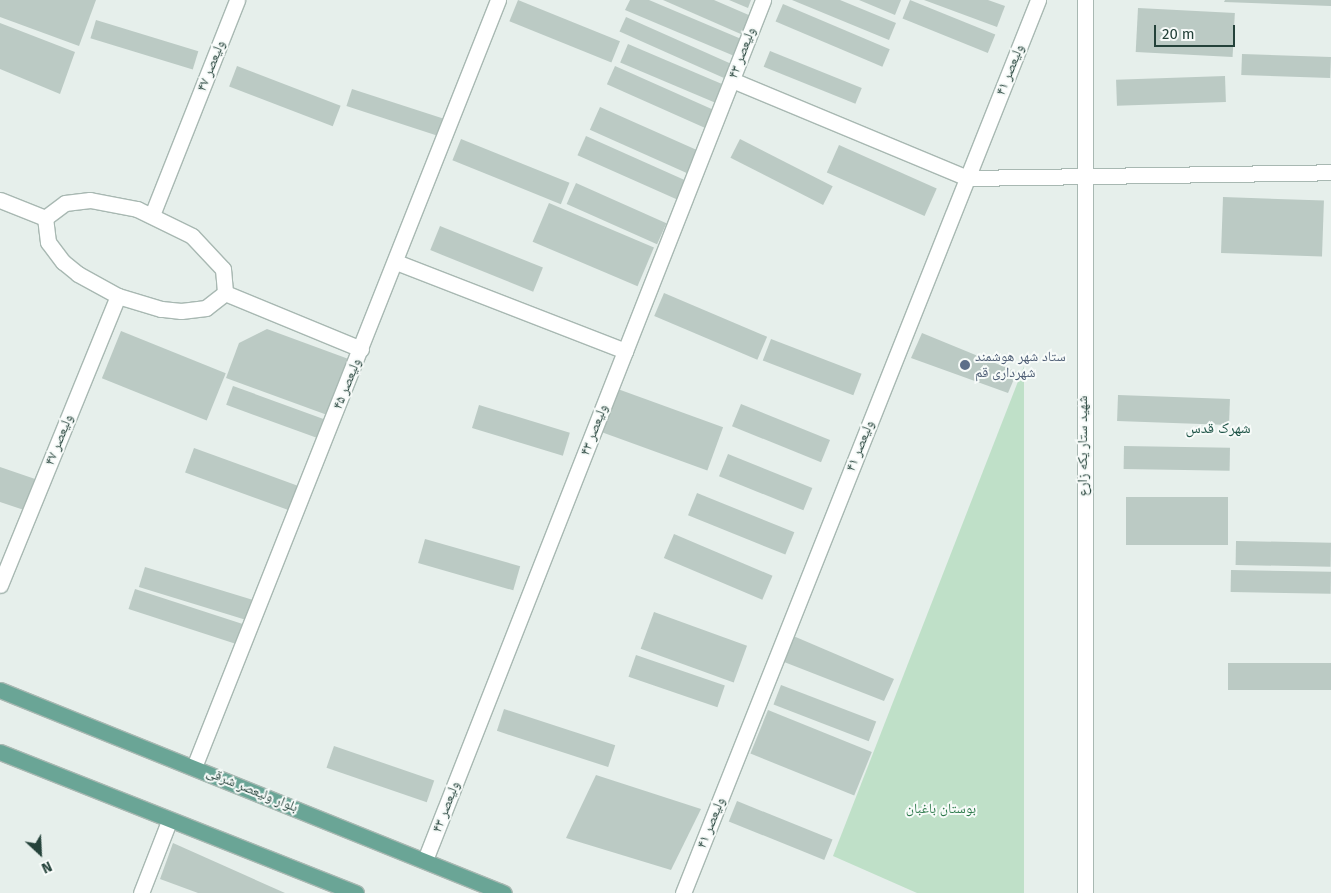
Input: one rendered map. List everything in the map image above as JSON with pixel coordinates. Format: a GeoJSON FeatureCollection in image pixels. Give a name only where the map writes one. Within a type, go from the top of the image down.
{"type":"FeatureCollection","features":[{"type":"Feature","properties":{"kind":"main road","name":"بلوار ولیعصر شرقی"},"geometry":{"type":"LineString","coordinates":[[0,690],[504,893]]}},
{"type":"Feature","properties":{"kind":"main road"},"geometry":{"type":"LineString","coordinates":[[0,752],[169,821],[356,893]]}},
{"type":"Feature","properties":{"kind":"street","name":"ولیعصر ۴۷"},"geometry":{"type":"LineString","coordinates":[[152,215],[238,0]]}},
{"type":"Feature","properties":{"kind":"street","name":"ولیعصر ۴۵"},"geometry":{"type":"LineString","coordinates":[[194,767],[396,262],[498,0]]}},
{"type":"Feature","properties":{"kind":"street","name":"ولیعصر ۴۳"},"geometry":{"type":"LineString","coordinates":[[425,860],[763,0]]}},
{"type":"Feature","properties":{"kind":"street","name":"ولیعصر ۴۱"},"geometry":{"type":"LineString","coordinates":[[683,893],[1038,0]]}},
{"type":"Feature","properties":{"kind":"street","name":"شهید ستار یکه زارع"},"geometry":{"type":"LineString","coordinates":[[1085,0],[1083,178],[1085,893]]}},
{"type":"Feature","properties":{"kind":"street"},"geometry":{"type":"LineString","coordinates":[[732,80],[967,178],[1083,178],[1331,172]]}},
{"type":"Feature","properties":{"kind":"street"},"geometry":{"type":"LineString","coordinates":[[0,200],[45,218]]}},
{"type":"Feature","properties":{"kind":"street"},"geometry":{"type":"LineString","coordinates":[[45,218],[64,203],[90,200],[117,204],[152,215],[192,236],[207,249],[223,269],[225,293]]}},
{"type":"Feature","properties":{"kind":"street"},"geometry":{"type":"LineString","coordinates":[[45,218],[48,242],[63,262],[78,274],[118,296],[161,309],[181,311],[206,308],[225,293]]}},
{"type":"Feature","properties":{"kind":"street"},"geometry":{"type":"LineString","coordinates":[[396,262],[625,350]]}},
{"type":"Feature","properties":{"kind":"street"},"geometry":{"type":"LineString","coordinates":[[225,293],[361,349]]}},
{"type":"Feature","properties":{"kind":"street","name":"ولیعصر ۴۷"},"geometry":{"type":"LineString","coordinates":[[0,585],[118,296]]}},
{"type":"Feature","properties":{"kind":"street"},"geometry":{"type":"LineString","coordinates":[[141,893],[169,821]]}},
{"type":"Feature","properties":{"kind":"green space","name":"بوستان باغبان"},"geometry":{"type":"Polygon","coordinates":[[[1024,366],[1024,893],[917,893],[833,856],[1024,366]]]}},
{"type":"Feature","properties":{"kind":"building"},"geometry":{"type":"Polygon","coordinates":[[[0,0],[96,0],[79,46],[0,17],[0,0]]]}},
{"type":"Feature","properties":{"kind":"building"},"geometry":{"type":"Polygon","coordinates":[[[518,0],[620,41],[611,63],[509,21],[518,0]]]}},
{"type":"Feature","properties":{"kind":"building"},"geometry":{"type":"Polygon","coordinates":[[[630,0],[649,0],[746,41],[739,58],[625,10],[630,0]]]}},
{"type":"Feature","properties":{"kind":"building"},"geometry":{"type":"Polygon","coordinates":[[[663,0],[714,0],[751,16],[743,35],[663,0]]]}},
{"type":"Feature","properties":{"kind":"building"},"geometry":{"type":"Polygon","coordinates":[[[729,0],[751,0],[748,8],[729,0]]]}},
{"type":"Feature","properties":{"kind":"building"},"geometry":{"type":"Polygon","coordinates":[[[792,0],[840,0],[896,23],[889,40],[792,0]]]}},
{"type":"Feature","properties":{"kind":"building"},"geometry":{"type":"Polygon","coordinates":[[[859,0],[901,0],[895,15],[859,0]]]}},
{"type":"Feature","properties":{"kind":"building"},"geometry":{"type":"Polygon","coordinates":[[[910,0],[995,34],[988,53],[903,19],[910,0]]]}},
{"type":"Feature","properties":{"kind":"building"},"geometry":{"type":"Polygon","coordinates":[[[924,0],[988,0],[1005,6],[997,27],[924,0]]]}},
{"type":"Feature","properties":{"kind":"building"},"geometry":{"type":"Polygon","coordinates":[[[1225,0],[1331,0],[1331,6],[1224,2],[1225,0]]]}},
{"type":"Feature","properties":{"kind":"building"},"geometry":{"type":"Polygon","coordinates":[[[783,4],[890,49],[882,67],[776,21],[783,4]]]}},
{"type":"Feature","properties":{"kind":"building"},"geometry":{"type":"Polygon","coordinates":[[[1138,8],[1235,13],[1233,57],[1136,52],[1138,8]]]}},
{"type":"Feature","properties":{"kind":"building"},"geometry":{"type":"Polygon","coordinates":[[[626,17],[734,65],[727,80],[619,32],[626,17]]]}},
{"type":"Feature","properties":{"kind":"building"},"geometry":{"type":"Polygon","coordinates":[[[96,20],[198,51],[193,69],[90,38],[96,20]]]}},
{"type":"Feature","properties":{"kind":"building"},"geometry":{"type":"Polygon","coordinates":[[[0,23],[75,52],[60,94],[0,69],[0,23]]]}},
{"type":"Feature","properties":{"kind":"building"},"geometry":{"type":"Polygon","coordinates":[[[628,44],[724,85],[716,103],[620,62],[628,44]]]}},
{"type":"Feature","properties":{"kind":"building"},"geometry":{"type":"Polygon","coordinates":[[[770,51],[862,88],[855,104],[764,67],[770,51]]]}},
{"type":"Feature","properties":{"kind":"building"},"geometry":{"type":"Polygon","coordinates":[[[1242,54],[1331,57],[1330,78],[1241,75],[1242,54]]]}},
{"type":"Feature","properties":{"kind":"building"},"geometry":{"type":"Polygon","coordinates":[[[237,66],[341,106],[333,126],[229,87],[237,66]]]}},
{"type":"Feature","properties":{"kind":"building"},"geometry":{"type":"Polygon","coordinates":[[[615,66],[713,110],[705,128],[607,84],[615,66]]]}},
{"type":"Feature","properties":{"kind":"building"},"geometry":{"type":"Polygon","coordinates":[[[1225,76],[1226,102],[1117,106],[1116,80],[1225,76]]]}},
{"type":"Feature","properties":{"kind":"building"},"geometry":{"type":"Polygon","coordinates":[[[352,89],[446,120],[441,137],[346,106],[352,89]]]}},
{"type":"Feature","properties":{"kind":"building"},"geometry":{"type":"Polygon","coordinates":[[[600,107],[697,150],[687,173],[590,130],[600,107]]]}},
{"type":"Feature","properties":{"kind":"building"},"geometry":{"type":"Polygon","coordinates":[[[586,136],[687,181],[679,200],[577,155],[586,136]]]}},
{"type":"Feature","properties":{"kind":"building"},"geometry":{"type":"Polygon","coordinates":[[[461,139],[569,183],[561,204],[452,160],[461,139]]]}},
{"type":"Feature","properties":{"kind":"building"},"geometry":{"type":"Polygon","coordinates":[[[740,139],[833,186],[823,205],[730,158],[740,139]]]}},
{"type":"Feature","properties":{"kind":"building"},"geometry":{"type":"Polygon","coordinates":[[[839,145],[937,189],[925,216],[827,172],[839,145]]]}},
{"type":"Feature","properties":{"kind":"building"},"geometry":{"type":"Polygon","coordinates":[[[576,183],[666,223],[657,244],[567,204],[576,183]]]}},
{"type":"Feature","properties":{"kind":"building"},"geometry":{"type":"Polygon","coordinates":[[[1223,197],[1324,201],[1322,256],[1221,253],[1223,197]]]}},
{"type":"Feature","properties":{"kind":"building"},"geometry":{"type":"Polygon","coordinates":[[[549,203],[654,248],[638,286],[533,242],[549,203]]]}},
{"type":"Feature","properties":{"kind":"building"},"geometry":{"type":"Polygon","coordinates":[[[440,226],[543,268],[533,292],[430,250],[440,226]]]}},
{"type":"Feature","properties":{"kind":"building"},"geometry":{"type":"Polygon","coordinates":[[[664,293],[767,337],[757,360],[654,316],[664,293]]]}},
{"type":"Feature","properties":{"kind":"building"},"geometry":{"type":"Polygon","coordinates":[[[267,329],[354,361],[330,416],[226,378],[239,343],[267,329]]]}},
{"type":"Feature","properties":{"kind":"building"},"geometry":{"type":"Polygon","coordinates":[[[121,331],[226,373],[207,421],[102,378],[121,331]]]}},
{"type":"Feature","properties":{"kind":"building","name":"ستاد شهر هوشمند شهرداری قم"},"geometry":{"type":"Polygon","coordinates":[[[922,333],[1017,372],[1008,393],[911,358],[922,333]]]}},
{"type":"Feature","properties":{"kind":"building"},"geometry":{"type":"Polygon","coordinates":[[[771,339],[862,374],[853,395],[763,360],[771,339]]]}},
{"type":"Feature","properties":{"kind":"building"},"geometry":{"type":"Polygon","coordinates":[[[233,386],[324,419],[317,438],[226,405],[233,386]]]}},
{"type":"Feature","properties":{"kind":"building"},"geometry":{"type":"Polygon","coordinates":[[[615,388],[723,427],[707,471],[599,431],[615,388]]]}},
{"type":"Feature","properties":{"kind":"building"},"geometry":{"type":"Polygon","coordinates":[[[1118,395],[1230,399],[1229,425],[1117,421],[1118,395]]]}},
{"type":"Feature","properties":{"kind":"building"},"geometry":{"type":"Polygon","coordinates":[[[741,404],[830,440],[821,462],[732,426],[741,404]]]}},
{"type":"Feature","properties":{"kind":"building"},"geometry":{"type":"Polygon","coordinates":[[[479,405],[570,433],[563,456],[472,428],[479,405]]]}},
{"type":"Feature","properties":{"kind":"building"},"geometry":{"type":"Polygon","coordinates":[[[1124,446],[1230,448],[1230,471],[1124,469],[1124,446]]]}},
{"type":"Feature","properties":{"kind":"building"},"geometry":{"type":"Polygon","coordinates":[[[194,448],[301,487],[292,511],[185,472],[194,448]]]}},
{"type":"Feature","properties":{"kind":"building"},"geometry":{"type":"Polygon","coordinates":[[[728,454],[812,488],[803,510],[719,476],[728,454]]]}},
{"type":"Feature","properties":{"kind":"building"},"geometry":{"type":"Polygon","coordinates":[[[0,467],[38,480],[27,511],[0,502],[0,467]]]}},
{"type":"Feature","properties":{"kind":"building"},"geometry":{"type":"Polygon","coordinates":[[[697,493],[794,532],[785,555],[688,515],[697,493]]]}},
{"type":"Feature","properties":{"kind":"building"},"geometry":{"type":"Polygon","coordinates":[[[1126,497],[1228,497],[1228,545],[1126,545],[1126,497]]]}},
{"type":"Feature","properties":{"kind":"building"},"geometry":{"type":"Polygon","coordinates":[[[674,534],[772,576],[762,600],[664,558],[674,534]]]}},
{"type":"Feature","properties":{"kind":"building"},"geometry":{"type":"Polygon","coordinates":[[[425,539],[520,566],[513,590],[418,563],[425,539]]]}},
{"type":"Feature","properties":{"kind":"building"},"geometry":{"type":"Polygon","coordinates":[[[1236,541],[1331,543],[1331,567],[1236,565],[1236,541]]]}},
{"type":"Feature","properties":{"kind":"building"},"geometry":{"type":"Polygon","coordinates":[[[145,567],[254,600],[248,620],[139,587],[145,567]]]}},
{"type":"Feature","properties":{"kind":"building"},"geometry":{"type":"Polygon","coordinates":[[[1231,570],[1331,572],[1331,594],[1231,592],[1231,570]]]}},
{"type":"Feature","properties":{"kind":"building"},"geometry":{"type":"Polygon","coordinates":[[[135,589],[243,624],[237,644],[129,609],[135,589]]]}},
{"type":"Feature","properties":{"kind":"building"},"geometry":{"type":"Polygon","coordinates":[[[654,612],[747,646],[734,683],[641,649],[654,612]]]}},
{"type":"Feature","properties":{"kind":"building"},"geometry":{"type":"Polygon","coordinates":[[[791,635],[894,679],[884,701],[779,660],[791,635]]]}},
{"type":"Feature","properties":{"kind":"building"},"geometry":{"type":"Polygon","coordinates":[[[636,655],[725,686],[717,707],[629,677],[636,655]]]}},
{"type":"Feature","properties":{"kind":"building"},"geometry":{"type":"Polygon","coordinates":[[[1228,663],[1331,663],[1331,690],[1228,690],[1228,663]]]}},
{"type":"Feature","properties":{"kind":"building"},"geometry":{"type":"Polygon","coordinates":[[[781,685],[876,722],[869,741],[773,705],[781,685]]]}},
{"type":"Feature","properties":{"kind":"building"},"geometry":{"type":"Polygon","coordinates":[[[504,709],[615,745],[608,767],[497,731],[504,709]]]}},
{"type":"Feature","properties":{"kind":"building"},"geometry":{"type":"Polygon","coordinates":[[[768,710],[872,752],[854,796],[750,754],[768,710]]]}},
{"type":"Feature","properties":{"kind":"building"},"geometry":{"type":"Polygon","coordinates":[[[334,746],[434,781],[427,802],[327,768],[334,746]]]}},
{"type":"Feature","properties":{"kind":"building"},"geometry":{"type":"Polygon","coordinates":[[[596,775],[701,809],[671,870],[566,838],[596,775]]]}},
{"type":"Feature","properties":{"kind":"building"},"geometry":{"type":"Polygon","coordinates":[[[737,801],[832,840],[824,860],[729,821],[737,801]]]}},
{"type":"Feature","properties":{"kind":"building"},"geometry":{"type":"Polygon","coordinates":[[[173,843],[285,893],[198,893],[160,879],[173,843]]]}},
{"type":"Feature","properties":{"kind":"place","name":"ستاد شهر هوشمند شهرداری قم"},"geometry":{"type":"Point","coordinates":[965,365]}},
{"type":"Feature","properties":{"kind":"district","name":"شهرک قدس"},"geometry":{"type":"Point","coordinates":[1218,429]}}]}
